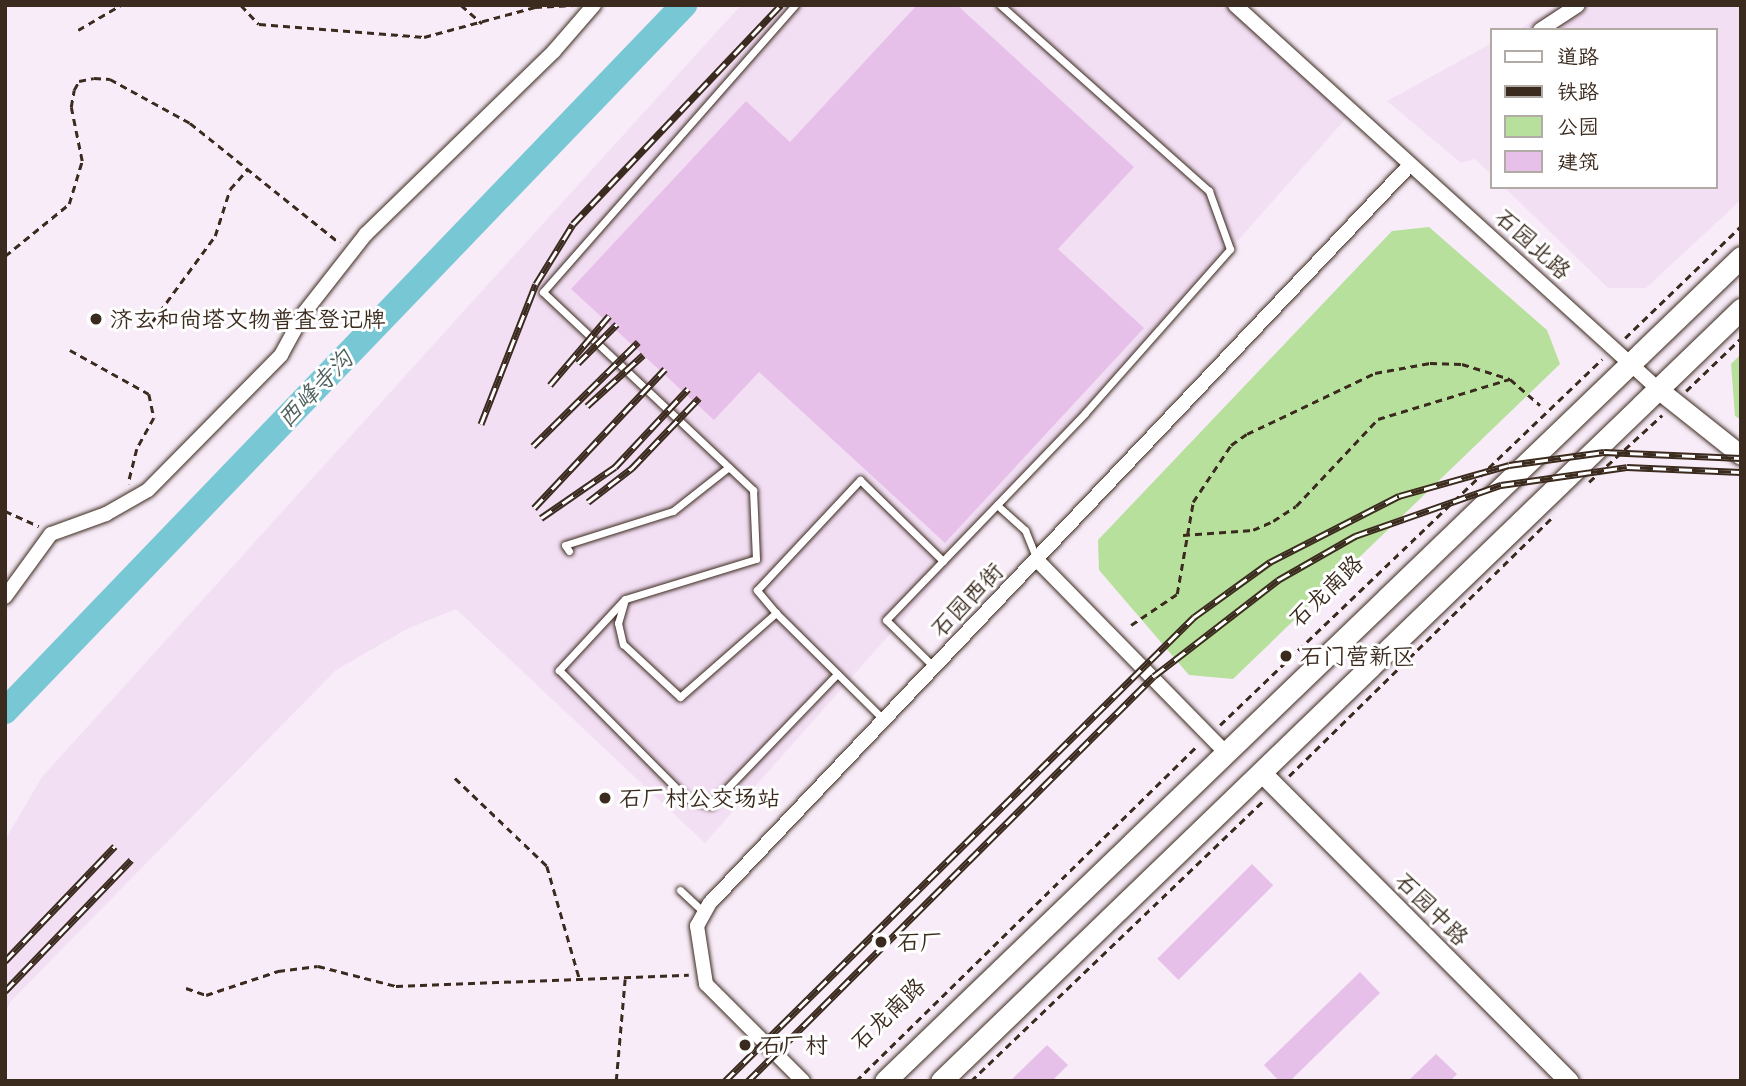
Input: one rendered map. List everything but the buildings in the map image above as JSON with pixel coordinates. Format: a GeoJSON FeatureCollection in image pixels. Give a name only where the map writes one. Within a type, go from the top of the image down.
{"type":"FeatureCollection","features":[{"type":"Feature","properties":{"kind":"main road","name":"石龙南路"},"geometry":{"type":"LineString","coordinates":[[885,1081],[1225,752],[1621,356],[1741,257]]}},
{"type":"Feature","properties":{"kind":"main road"},"geometry":{"type":"LineString","coordinates":[[941,1081],[1261,772],[1666,396],[1741,309]]}},
{"type":"Feature","properties":{"kind":"street"},"geometry":{"type":"LineString","coordinates":[[5,597],[51,534],[123,505],[148,490],[281,355],[304,313],[351,252],[594,5]]}},
{"type":"Feature","properties":{"kind":"street","name":"石园北路"},"geometry":{"type":"LineString","coordinates":[[1235,5],[1621,356],[1666,396],[1741,455]]}},
{"type":"Feature","properties":{"kind":"street"},"geometry":{"type":"LineString","coordinates":[[1543,28],[1578,5]]}},
{"type":"Feature","properties":{"kind":"street","name":"石园西街"},"geometry":{"type":"LineString","coordinates":[[803,1081],[715,999],[703,974],[696,945],[705,913],[884,720],[1409,166]]}},
{"type":"Feature","properties":{"kind":"street"},"geometry":{"type":"LineString","coordinates":[[1037,560],[1225,752]]}},
{"type":"Feature","properties":{"kind":"street","name":"石园中路"},"geometry":{"type":"LineString","coordinates":[[1261,772],[1569,1081]]}},
{"type":"Feature","properties":{"kind":"lane"},"geometry":{"type":"LineString","coordinates":[[796,5],[543,292],[753,490],[756,559],[625,599],[559,670],[686,798],[710,805],[837,674]]}},
{"type":"Feature","properties":{"kind":"lane"},"geometry":{"type":"LineString","coordinates":[[934,667],[886,620],[997,505],[1230,249],[1209,191],[1000,5]]}},
{"type":"Feature","properties":{"kind":"lane"},"geometry":{"type":"LineString","coordinates":[[569,551],[565,545],[673,511],[729,467]]}},
{"type":"Feature","properties":{"kind":"lane"},"geometry":{"type":"LineString","coordinates":[[884,720],[776,613],[757,590],[860,480],[943,561]]}},
{"type":"Feature","properties":{"kind":"lane"},"geometry":{"type":"LineString","coordinates":[[997,505],[1024,530],[1037,560]]}},
{"type":"Feature","properties":{"kind":"lane"},"geometry":{"type":"LineString","coordinates":[[625,599],[618,623],[623,644],[680,697],[776,613]]}},
{"type":"Feature","properties":{"kind":"lane"},"geometry":{"type":"LineString","coordinates":[[680,890],[705,913]]}},
{"type":"Feature","properties":{"kind":"path"},"geometry":{"type":"LineString","coordinates":[[78,30],[121,5]]}},
{"type":"Feature","properties":{"kind":"path"},"geometry":{"type":"LineString","coordinates":[[241,5],[259,24],[424,37],[535,7],[574,5]]}},
{"type":"Feature","properties":{"kind":"path"},"geometry":{"type":"LineString","coordinates":[[461,5],[482,23]]}},
{"type":"Feature","properties":{"kind":"path"},"geometry":{"type":"LineString","coordinates":[[5,256],[69,204],[82,161],[71,107],[79,82],[110,79],[190,123],[351,252]]}},
{"type":"Feature","properties":{"kind":"path"},"geometry":{"type":"LineString","coordinates":[[152,322],[215,236],[230,189],[248,169]]}},
{"type":"Feature","properties":{"kind":"path","name":"石龙南路"},"geometry":{"type":"LineString","coordinates":[[856,1081],[1208,736],[1621,356],[1741,226]]}},
{"type":"Feature","properties":{"kind":"path"},"geometry":{"type":"LineString","coordinates":[[1586,485],[1666,396],[1741,338]]}},
{"type":"Feature","properties":{"kind":"path"},"geometry":{"type":"LineString","coordinates":[[71,350],[149,394],[154,418],[137,449],[123,505]]}},
{"type":"Feature","properties":{"kind":"path"},"geometry":{"type":"LineString","coordinates":[[1131,625],[1177,594],[1183,535],[1193,502],[1231,445],[1278,419],[1376,373],[1430,363],[1462,365],[1510,379],[1540,405]]}},
{"type":"Feature","properties":{"kind":"path"},"geometry":{"type":"LineString","coordinates":[[1183,535],[1254,530],[1273,521],[1296,506],[1378,419],[1510,379]]}},
{"type":"Feature","properties":{"kind":"path"},"geometry":{"type":"LineString","coordinates":[[5,511],[51,534]]}},
{"type":"Feature","properties":{"kind":"path"},"geometry":{"type":"LineString","coordinates":[[971,1081],[1277,788],[1556,514]]}},
{"type":"Feature","properties":{"kind":"path"},"geometry":{"type":"LineString","coordinates":[[455,778],[538,851],[547,866],[580,980]]}},
{"type":"Feature","properties":{"kind":"path"},"geometry":{"type":"LineString","coordinates":[[186,988],[206,995],[278,971],[318,966],[396,986],[703,974]]}},
{"type":"Feature","properties":{"kind":"path"},"geometry":{"type":"LineString","coordinates":[[616,1081],[625,1029],[625,979]]}},
{"type":"Feature","properties":{"kind":"shaded area"},"geometry":{"type":"Polygon","coordinates":[[[741,5],[1227,5],[1349,115],[705,843],[456,609],[407,629],[336,670],[11,1001],[5,1013],[5,840],[42,777],[741,5]]]}},
{"type":"Feature","properties":{"kind":"shaded area"},"geometry":{"type":"Polygon","coordinates":[[[1563,5],[1741,5],[1741,200],[1646,288],[1608,288],[1506,189],[1718,189],[1718,28],[1521,28],[1563,5]]]}},
{"type":"Feature","properties":{"kind":"shaded area"},"geometry":{"type":"Polygon","coordinates":[[[1490,44],[1490,173],[1475,159],[1461,163],[1387,101],[1490,44]]]}},
{"type":"Feature","properties":{"kind":"green space"},"geometry":{"type":"Polygon","coordinates":[[[1429,227],[1547,330],[1560,364],[1233,679],[1189,675],[1099,570],[1098,540],[1392,231],[1429,227]]]}},
{"type":"Feature","properties":{"kind":"green space"},"geometry":{"type":"Polygon","coordinates":[[[1741,354],[1741,420],[1735,416],[1731,364],[1741,354]]]}},
{"type":"Feature","properties":{"kind":"waterway","name":"西峰寺沟"},"geometry":{"type":"LineString","coordinates":[[5,711],[684,5]]}},
{"type":"Feature","properties":{"kind":"railway"},"geometry":{"type":"LineString","coordinates":[[481,424],[536,284],[573,224],[781,5]]}},
{"type":"Feature","properties":{"kind":"railway"},"geometry":{"type":"LineString","coordinates":[[550,385],[609,316]]}},
{"type":"Feature","properties":{"kind":"railway"},"geometry":{"type":"LineString","coordinates":[[578,363],[617,324]]}},
{"type":"Feature","properties":{"kind":"railway"},"geometry":{"type":"LineString","coordinates":[[533,446],[638,342]]}},
{"type":"Feature","properties":{"kind":"railway"},"geometry":{"type":"LineString","coordinates":[[587,406],[643,355]]}},
{"type":"Feature","properties":{"kind":"railway"},"geometry":{"type":"LineString","coordinates":[[534,508],[665,369]]}},
{"type":"Feature","properties":{"kind":"railway"},"geometry":{"type":"LineString","coordinates":[[541,518],[615,467],[688,389]]}},
{"type":"Feature","properties":{"kind":"railway"},"geometry":{"type":"LineString","coordinates":[[588,502],[632,468],[699,398]]}},
{"type":"Feature","properties":{"kind":"railway"},"geometry":{"type":"LineString","coordinates":[[725,1081],[1194,617],[1270,562],[1399,496],[1509,465],[1604,452],[1741,458]]}},
{"type":"Feature","properties":{"kind":"railway"},"geometry":{"type":"LineString","coordinates":[[748,1081],[1154,676],[1278,580],[1355,536],[1501,485],[1627,467],[1741,472]]}},
{"type":"Feature","properties":{"kind":"railway"},"geometry":{"type":"LineString","coordinates":[[5,961],[115,846]]}},
{"type":"Feature","properties":{"kind":"railway"},"geometry":{"type":"LineString","coordinates":[[5,991],[131,860]]}},
{"type":"Feature","properties":{"kind":"place","name":"济玄和尚塔文物普查登记牌"},"geometry":{"type":"Point","coordinates":[96,319]}},
{"type":"Feature","properties":{"kind":"place","name":"石门营新区"},"geometry":{"type":"Point","coordinates":[1286,656]}},
{"type":"Feature","properties":{"kind":"place","name":"石厂村公交场站"},"geometry":{"type":"Point","coordinates":[605,798]}},
{"type":"Feature","properties":{"kind":"place","name":"石厂"},"geometry":{"type":"Point","coordinates":[881,942]}},
{"type":"Feature","properties":{"kind":"place","name":"石厂村"},"geometry":{"type":"Point","coordinates":[745,1045]}}]}
